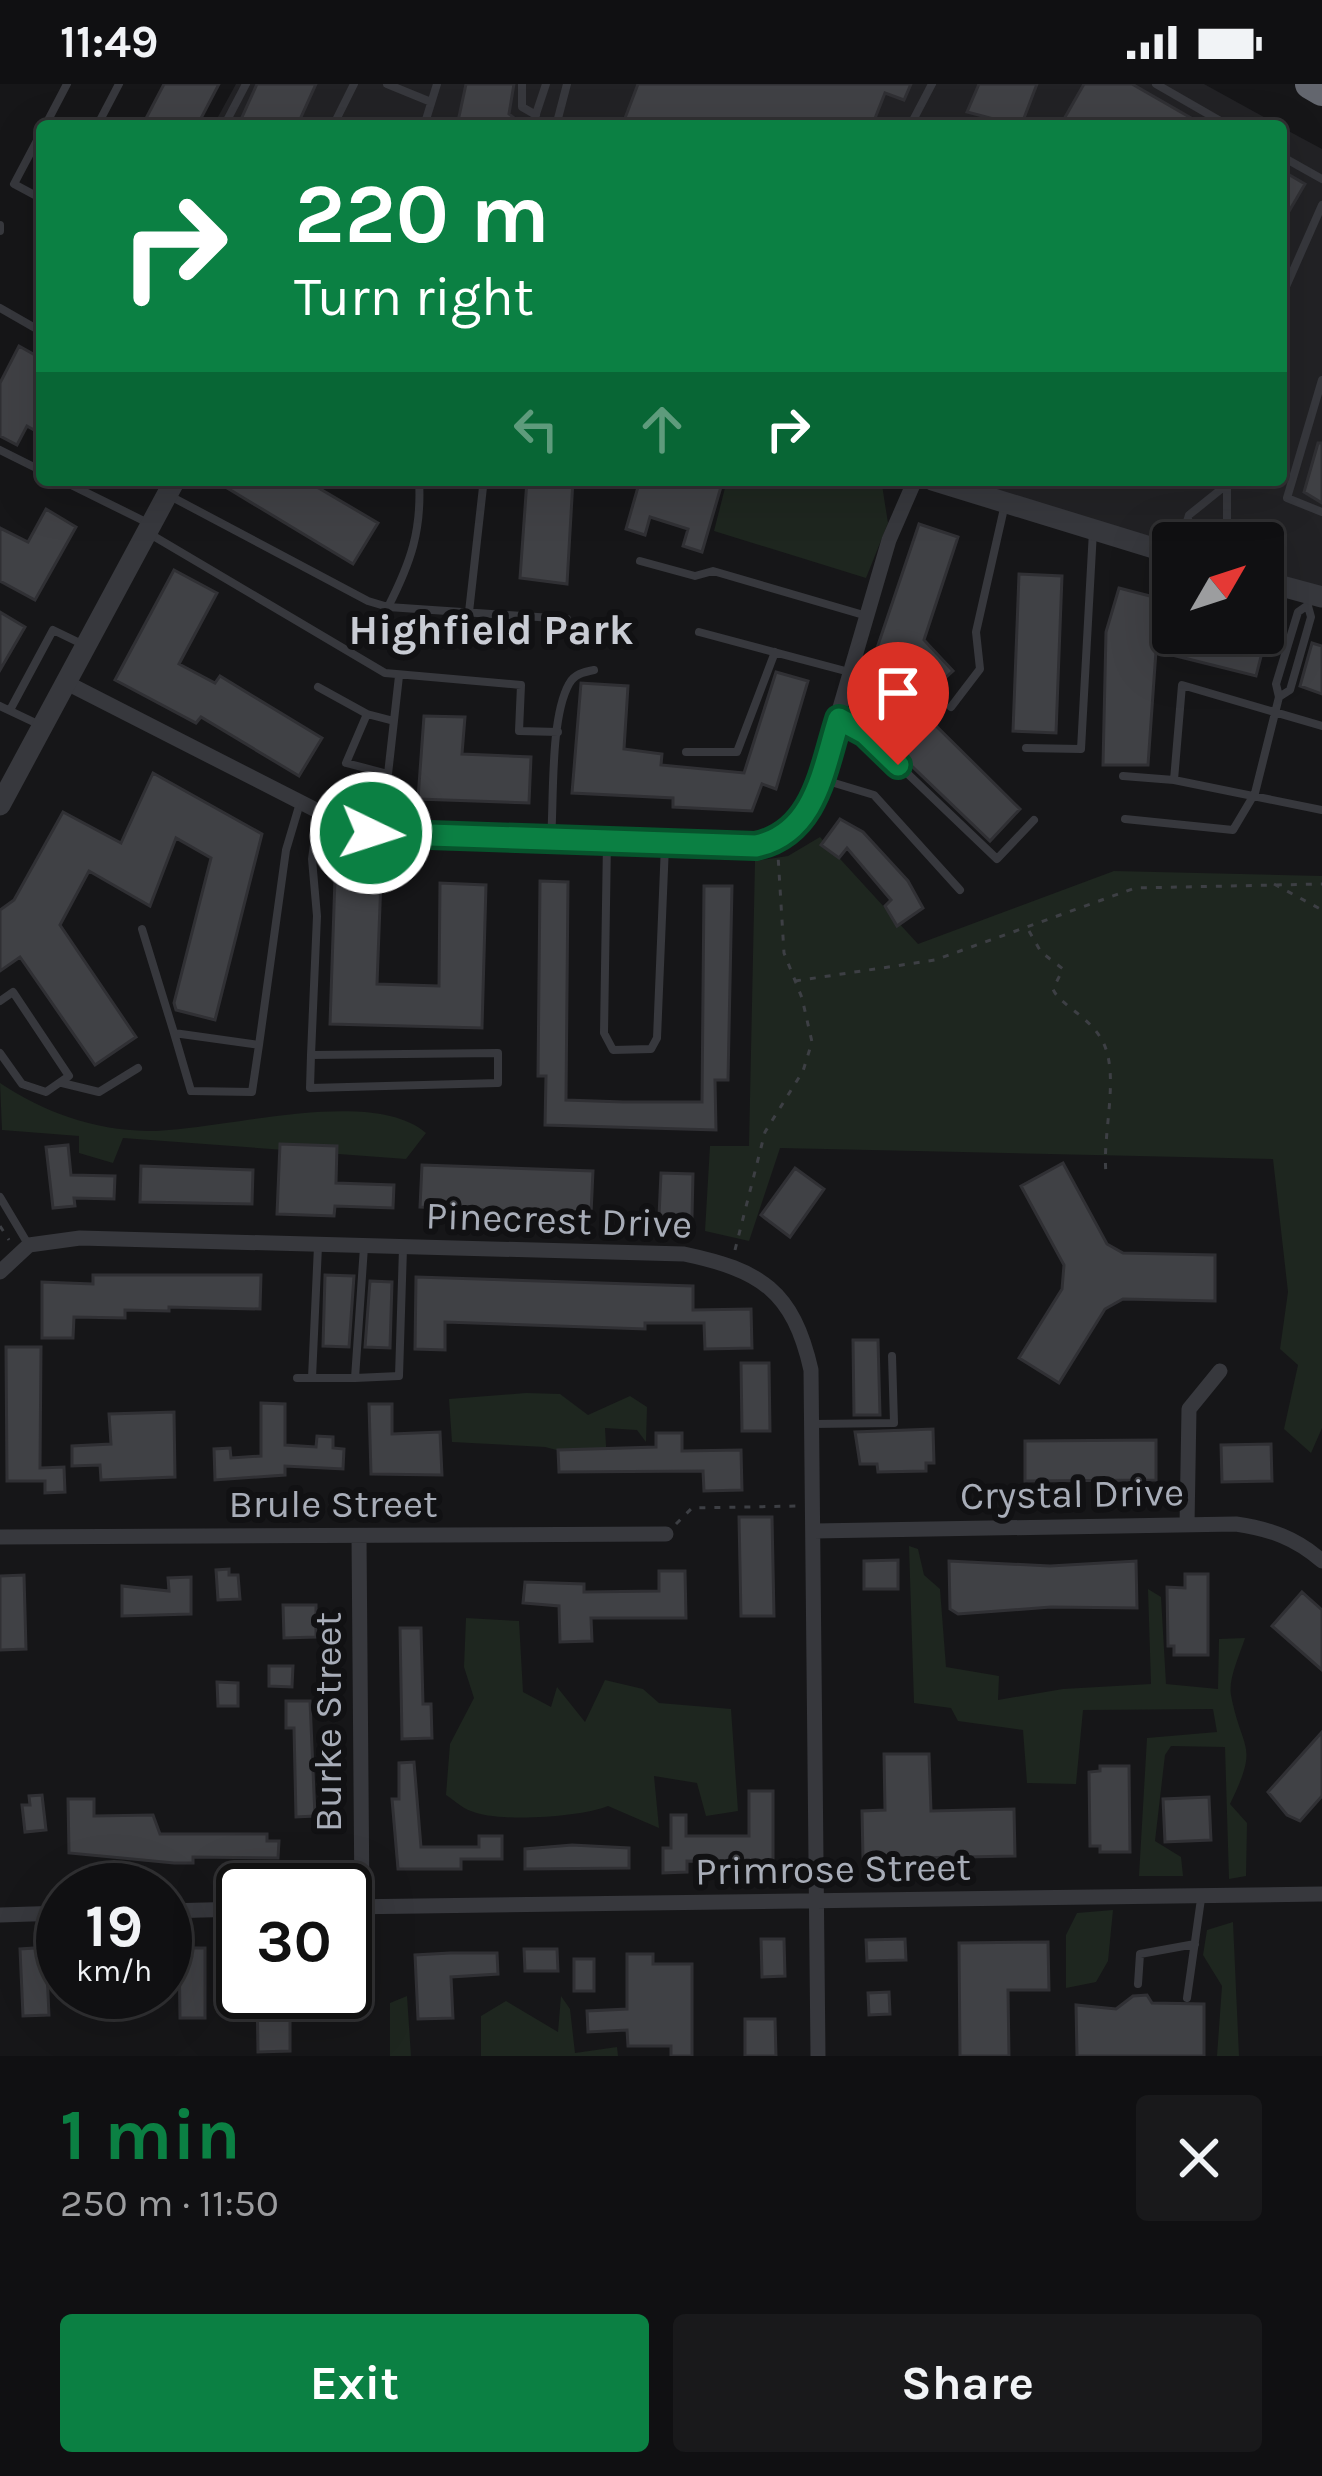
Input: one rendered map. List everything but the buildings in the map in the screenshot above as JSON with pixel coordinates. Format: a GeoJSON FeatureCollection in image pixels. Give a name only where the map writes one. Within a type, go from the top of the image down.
{"type":"FeatureCollection","features":[{"type":"Feature","properties":{"kind":"highway"},"geometry":{"type":"LineString","coordinates":[[1310,84],[1322,91]]}},
{"type":"Feature","properties":{"kind":"street"},"geometry":{"type":"LineString","coordinates":[[69,684],[319,813],[371,833],[756,846],[796,827],[819,779],[854,673],[889,540],[912,486]]}},
{"type":"Feature","properties":{"kind":"street"},"geometry":{"type":"LineString","coordinates":[[951,486],[1152,548]]}},
{"type":"Feature","properties":{"kind":"street"},"geometry":{"type":"LineString","coordinates":[[4,791],[45,728],[171,487]]}},
{"type":"Feature","properties":{"kind":"street"},"geometry":{"type":"LineString","coordinates":[[1284,588],[1314,599]]}},
{"type":"Feature","properties":{"kind":"street","name":"Pinecrest Drive"},"geometry":{"type":"LineString","coordinates":[[23,1250],[80,1238],[684,1254],[758,1275],[784,1302],[803,1334],[811,1370],[818,2056]]}},
{"type":"Feature","properties":{"kind":"street"},"geometry":{"type":"LineString","coordinates":[[0,1272],[23,1250]]}},
{"type":"Feature","properties":{"kind":"street"},"geometry":{"type":"LineString","coordinates":[[1187,1525],[1189,1409],[1220,1371]]}},
{"type":"Feature","properties":{"kind":"street","name":"Crystal Drive"},"geometry":{"type":"LineString","coordinates":[[814,1532],[1187,1525],[1267,1529],[1304,1545],[1322,1561]]}},
{"type":"Feature","properties":{"kind":"street","name":"Brule Street"},"geometry":{"type":"LineString","coordinates":[[0,1538],[666,1534]]}},
{"type":"Feature","properties":{"kind":"street","name":"Burke Street"},"geometry":{"type":"LineString","coordinates":[[355,1863],[359,1537]]}},
{"type":"Feature","properties":{"kind":"street","name":"Primrose Street"},"geometry":{"type":"LineString","coordinates":[[372,1906],[1322,1894]]}},
{"type":"Feature","properties":{"kind":"street"},"geometry":{"type":"LineString","coordinates":[[0,1915],[36,1914]]}},
{"type":"Feature","properties":{"kind":"lane"},"geometry":{"type":"LineString","coordinates":[[49,120],[67,84]]}},
{"type":"Feature","properties":{"kind":"lane"},"geometry":{"type":"LineString","coordinates":[[100,120],[118,84]]}},
{"type":"Feature","properties":{"kind":"lane"},"geometry":{"type":"LineString","coordinates":[[227,120],[246,84]]}},
{"type":"Feature","properties":{"kind":"lane"},"geometry":{"type":"LineString","coordinates":[[336,120],[354,84]]}},
{"type":"Feature","properties":{"kind":"lane"},"geometry":{"type":"LineString","coordinates":[[387,84],[431,102]]}},
{"type":"Feature","properties":{"kind":"lane"},"geometry":{"type":"LineString","coordinates":[[426,120],[436,84]]}},
{"type":"Feature","properties":{"kind":"lane"},"geometry":{"type":"LineString","coordinates":[[522,84],[522,106],[536,115]]}},
{"type":"Feature","properties":{"kind":"lane"},"geometry":{"type":"LineString","coordinates":[[534,120],[546,84]]}},
{"type":"Feature","properties":{"kind":"lane"},"geometry":{"type":"LineString","coordinates":[[558,120],[567,84]]}},
{"type":"Feature","properties":{"kind":"lane"},"geometry":{"type":"LineString","coordinates":[[915,120],[932,84]]}},
{"type":"Feature","properties":{"kind":"lane"},"geometry":{"type":"LineString","coordinates":[[1156,84],[1219,120]]}},
{"type":"Feature","properties":{"kind":"lane"},"geometry":{"type":"LineString","coordinates":[[36,144],[14,184],[36,196]]}},
{"type":"Feature","properties":{"kind":"lane"},"geometry":{"type":"LineString","coordinates":[[1287,159],[1322,179]]}},
{"type":"Feature","properties":{"kind":"lane"},"geometry":{"type":"LineString","coordinates":[[1287,284],[1322,205]]}},
{"type":"Feature","properties":{"kind":"lane"},"geometry":{"type":"LineString","coordinates":[[0,308],[36,329]]}},
{"type":"Feature","properties":{"kind":"lane"},"geometry":{"type":"LineString","coordinates":[[1322,380],[1286,498],[1322,512]]}},
{"type":"Feature","properties":{"kind":"lane"},"geometry":{"type":"LineString","coordinates":[[0,450],[36,468]]}},
{"type":"Feature","properties":{"kind":"lane"},"geometry":{"type":"LineString","coordinates":[[72,486],[244,586],[362,663],[399,676],[521,685],[519,731],[558,732]]}},
{"type":"Feature","properties":{"kind":"lane"},"geometry":{"type":"LineString","coordinates":[[388,607],[414,557],[422,518],[419,486]]}},
{"type":"Feature","properties":{"kind":"lane"},"geometry":{"type":"LineString","coordinates":[[470,612],[482,486]]}},
{"type":"Feature","properties":{"kind":"lane"},"geometry":{"type":"LineString","coordinates":[[1187,522],[1223,486]]}},
{"type":"Feature","properties":{"kind":"lane"},"geometry":{"type":"LineString","coordinates":[[1226,486],[1227,522]]}},
{"type":"Feature","properties":{"kind":"lane"},"geometry":{"type":"LineString","coordinates":[[171,487],[368,601],[388,607],[567,619]]}},
{"type":"Feature","properties":{"kind":"lane"},"geometry":{"type":"LineString","coordinates":[[951,707],[980,669],[976,632],[1006,503]]}},
{"type":"Feature","properties":{"kind":"lane"},"geometry":{"type":"LineString","coordinates":[[1026,748],[1081,749],[1093,530]]}},
{"type":"Feature","properties":{"kind":"lane"},"geometry":{"type":"LineString","coordinates":[[640,561],[695,576],[713,572],[869,617]]}},
{"type":"Feature","properties":{"kind":"lane"},"geometry":{"type":"LineString","coordinates":[[1125,819],[1233,830],[1255,793],[1279,698],[1290,690],[1314,599]]}},
{"type":"Feature","properties":{"kind":"lane"},"geometry":{"type":"LineString","coordinates":[[45,728],[3,708],[53,630],[88,647]]}},
{"type":"Feature","properties":{"kind":"lane"},"geometry":{"type":"LineString","coordinates":[[699,632],[854,673]]}},
{"type":"Feature","properties":{"kind":"lane"},"geometry":{"type":"LineString","coordinates":[[686,752],[737,752],[775,652]]}},
{"type":"Feature","properties":{"kind":"lane"},"geometry":{"type":"LineString","coordinates":[[551,841],[558,732],[568,685],[578,674],[593,670]]}},
{"type":"Feature","properties":{"kind":"lane"},"geometry":{"type":"LineString","coordinates":[[367,713],[346,763],[388,774],[390,720],[399,676]]}},
{"type":"Feature","properties":{"kind":"lane"},"geometry":{"type":"LineString","coordinates":[[1174,780],[1182,685],[1322,726]]}},
{"type":"Feature","properties":{"kind":"lane"},"geometry":{"type":"LineString","coordinates":[[318,687],[390,720]]}},
{"type":"Feature","properties":{"kind":"lane"},"geometry":{"type":"LineString","coordinates":[[839,719],[865,733],[997,859],[1034,820]]}},
{"type":"Feature","properties":{"kind":"lane"},"geometry":{"type":"LineString","coordinates":[[1123,776],[1255,793],[1322,810]]}},
{"type":"Feature","properties":{"kind":"lane"},"geometry":{"type":"LineString","coordinates":[[819,779],[874,795],[960,890]]}},
{"type":"Feature","properties":{"kind":"lane"},"geometry":{"type":"LineString","coordinates":[[142,929],[191,1091],[252,1092],[286,850],[300,802]]}},
{"type":"Feature","properties":{"kind":"lane"},"geometry":{"type":"LineString","coordinates":[[311,1055],[498,1053],[498,1083],[310,1088],[311,1055],[317,916],[312,859],[319,813]]}},
{"type":"Feature","properties":{"kind":"lane"},"geometry":{"type":"LineString","coordinates":[[607,841],[604,1033],[613,1050],[635,1052],[651,1049],[657,1038],[664,843]]}},
{"type":"Feature","properties":{"kind":"lane"},"geometry":{"type":"LineString","coordinates":[[0,1001],[14,992],[69,1076],[46,1092],[22,1084],[0,1052]]}},
{"type":"Feature","properties":{"kind":"lane"},"geometry":{"type":"LineString","coordinates":[[174,1033],[259,1045]]}},
{"type":"Feature","properties":{"kind":"lane"},"geometry":{"type":"LineString","coordinates":[[60,1082],[99,1092],[138,1068]]}},
{"type":"Feature","properties":{"kind":"lane"},"geometry":{"type":"LineString","coordinates":[[0,1197],[23,1250]]}},
{"type":"Feature","properties":{"kind":"lane"},"geometry":{"type":"LineString","coordinates":[[312,1378],[318,1244]]}},
{"type":"Feature","properties":{"kind":"lane"},"geometry":{"type":"LineString","coordinates":[[355,1378],[364,1245]]}},
{"type":"Feature","properties":{"kind":"lane"},"geometry":{"type":"LineString","coordinates":[[297,1378],[399,1376],[403,1246]]}},
{"type":"Feature","properties":{"kind":"lane"},"geometry":{"type":"LineString","coordinates":[[812,1424],[894,1423],[892,1356]]}},
{"type":"Feature","properties":{"kind":"lane"},"geometry":{"type":"LineString","coordinates":[[1187,1997],[1201,1899]]}},
{"type":"Feature","properties":{"kind":"lane"},"geometry":{"type":"LineString","coordinates":[[1138,1984],[1139,1954],[1195,1944]]}},
{"type":"Feature","properties":{"kind":"path"},"geometry":{"type":"LineString","coordinates":[[732,1264],[765,1132],[803,1070],[812,1042],[784,953],[778,854],[756,846]]}},
{"type":"Feature","properties":{"kind":"path"},"geometry":{"type":"LineString","coordinates":[[1273,883],[1322,910]]}},
{"type":"Feature","properties":{"kind":"path"},"geometry":{"type":"LineString","coordinates":[[795,981],[935,960],[1135,887],[1322,884]]}},
{"type":"Feature","properties":{"kind":"path"},"geometry":{"type":"LineString","coordinates":[[1028,929],[1041,952],[1063,969],[1053,989],[1057,998],[1089,1018],[1107,1049],[1106,1173]]}},
{"type":"Feature","properties":{"kind":"path"},"geometry":{"type":"LineString","coordinates":[[0,1226],[23,1250]]}},
{"type":"Feature","properties":{"kind":"path"},"geometry":{"type":"LineString","coordinates":[[666,1534],[692,1508],[796,1506]]}},
{"type":"Feature","properties":{"kind":"shaded area"},"geometry":{"type":"Polygon","coordinates":[[[236,84],[1204,84],[1269,120],[216,120],[236,84]]]}},
{"type":"Feature","properties":{"kind":"shaded area"},"geometry":{"type":"Polygon","coordinates":[[[1287,130],[1322,149],[1322,598],[1284,587],[1284,522],[1152,522],[1152,549],[951,486],[1287,486],[1287,130]]]}},
{"type":"Feature","properties":{"kind":"shaded area"},"geometry":{"type":"Polygon","coordinates":[[[725,486],[882,486],[888,523],[866,578],[714,531],[725,486]]]}},
{"type":"Feature","properties":{"kind":"shaded area"},"geometry":{"type":"Polygon","coordinates":[[[820,837],[918,944],[1114,871],[1322,876],[1322,1428],[1311,1453],[1284,1429],[1298,1365],[1280,1349],[1288,1292],[1273,1159],[780,1148],[749,1241],[705,1231],[710,1146],[749,1146],[755,861],[788,856],[820,837]]]}},
{"type":"Feature","properties":{"kind":"shaded area"},"geometry":{"type":"Polygon","coordinates":[[[0,1083],[70,1118],[127,1130],[332,1112],[401,1119],[426,1133],[406,1159],[123,1138],[113,1163],[79,1153],[79,1136],[2,1130],[0,1083]]]}},
{"type":"Feature","properties":{"kind":"shaded area"},"geometry":{"type":"Polygon","coordinates":[[[560,1394],[588,1415],[630,1396],[647,1407],[646,1442],[637,1430],[605,1428],[607,1463],[545,1447],[452,1442],[449,1399],[560,1394]]]}},
{"type":"Feature","properties":{"kind":"shaded area"},"geometry":{"type":"Polygon","coordinates":[[[909,1546],[918,1549],[924,1575],[940,1589],[946,1667],[999,1676],[998,1700],[1063,1689],[1151,1684],[1148,1589],[1161,1597],[1166,1684],[1218,1689],[1219,1639],[1245,1638],[1231,1689],[1246,1758],[1230,1804],[1247,1823],[1246,1876],[1229,1879],[1225,1747],[1171,1746],[1165,1755],[1155,1841],[1181,1857],[1183,1876],[1139,1876],[1147,1738],[1217,1732],[1213,1709],[1083,1710],[1076,1784],[1027,1783],[1023,1730],[958,1721],[951,1708],[914,1703],[909,1546]]]}},
{"type":"Feature","properties":{"kind":"shaded area"},"geometry":{"type":"Polygon","coordinates":[[[466,1618],[519,1621],[523,1692],[551,1707],[557,1687],[585,1722],[605,1680],[643,1689],[659,1703],[731,1709],[738,1811],[706,1816],[697,1783],[654,1776],[659,1828],[608,1806],[519,1818],[484,1815],[458,1804],[446,1795],[450,1744],[474,1698],[464,1667],[466,1618]]]}},
{"type":"Feature","properties":{"kind":"shaded area"},"geometry":{"type":"Polygon","coordinates":[[[1113,1910],[1108,1961],[1096,1982],[1066,1988],[1066,1935],[1077,1913],[1113,1910]]]}},
{"type":"Feature","properties":{"kind":"shaded area"},"geometry":{"type":"Polygon","coordinates":[[[1233,1922],[1239,2056],[1217,2056],[1222,1986],[1203,1955],[1207,1930],[1233,1922]]]}},
{"type":"Feature","properties":{"kind":"shaded area"},"geometry":{"type":"Polygon","coordinates":[[[407,1996],[411,2056],[390,2056],[390,2003],[407,1996]]]}},
{"type":"Feature","properties":{"kind":"shaded area"},"geometry":{"type":"Polygon","coordinates":[[[561,1996],[570,2009],[575,2053],[617,2047],[618,2056],[481,2056],[481,2016],[506,2001],[558,2032],[561,1996]]]}},
{"type":"Feature","properties":{"kind":"district","name":"Highfield Park"},"geometry":{"type":"Point","coordinates":[491,630]}},
{"type":"Feature","properties":{"kind":"route"},"geometry":{"type":"LineString","coordinates":[[371,833],[756,846],[787,834],[803,819],[839,719],[865,733],[898,765]]}}]}
